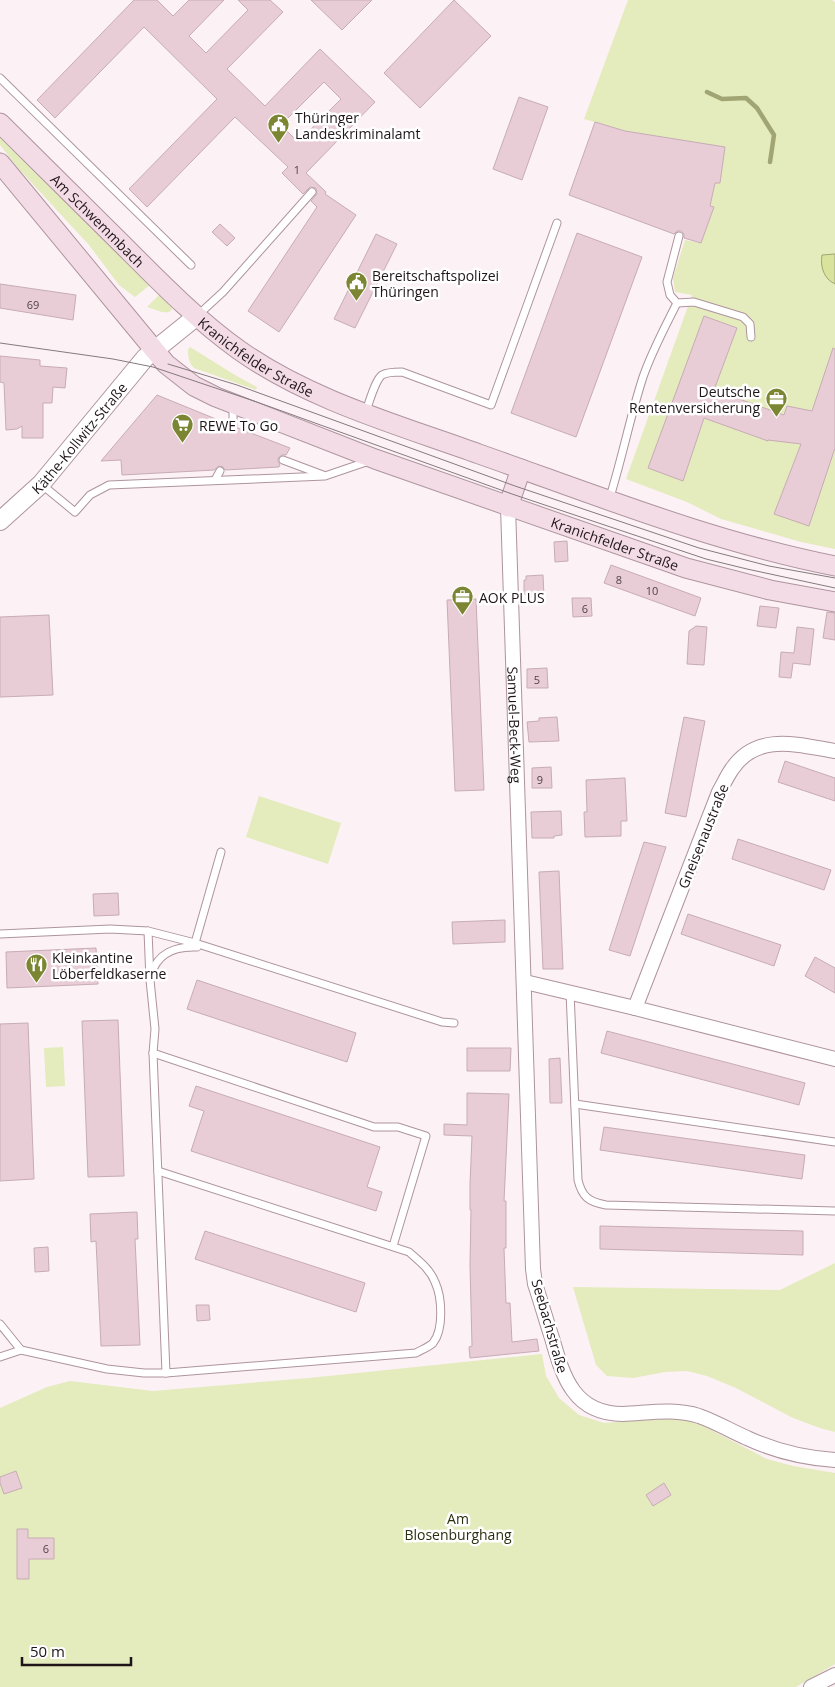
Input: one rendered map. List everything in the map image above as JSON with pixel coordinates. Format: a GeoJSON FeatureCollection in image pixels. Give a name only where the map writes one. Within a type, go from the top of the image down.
{"type":"FeatureCollection","features":[{"type":"Feature","properties":{"kind":"main road","name":"Am Schwemmbach"},"geometry":{"type":"LineString","coordinates":[[0,123],[161,283],[197,316]]}},
{"type":"Feature","properties":{"kind":"main road"},"geometry":{"type":"LineString","coordinates":[[0,163],[154,350]]}},
{"type":"Feature","properties":{"kind":"main road","name":"Kranichfelder Straße"},"geometry":{"type":"LineString","coordinates":[[197,316],[240,351],[264,366],[310,390],[365,413],[608,500],[738,543],[835,566]]}},
{"type":"Feature","properties":{"kind":"main road","name":"Kranichfelder Straße"},"geometry":{"type":"LineString","coordinates":[[154,350],[179,375],[194,386],[233,404],[375,459],[686,568],[770,590],[835,602]]}},
{"type":"Feature","properties":{"kind":"main road","name":"Samuel-Beck-Weg"},"geometry":{"type":"LineString","coordinates":[[508,507],[520,469]]}},
{"type":"Feature","properties":{"kind":"street","name":"Kranichfelder Straße"},"geometry":{"type":"LineString","coordinates":[[154,350],[197,316]]}},
{"type":"Feature","properties":{"kind":"street","name":"Käthe-Kollwitz-Straße"},"geometry":{"type":"LineString","coordinates":[[0,522],[41,484],[127,379],[154,350]]}},
{"type":"Feature","properties":{"kind":"street","name":"Samuel-Beck-Weg"},"geometry":{"type":"LineString","coordinates":[[508,507],[524,982]]}},
{"type":"Feature","properties":{"kind":"street","name":"Gneisenaustraße"},"geometry":{"type":"LineString","coordinates":[[635,1008],[719,792],[732,768],[746,754],[773,743],[790,743],[835,751]]}},
{"type":"Feature","properties":{"kind":"street"},"geometry":{"type":"LineString","coordinates":[[524,982],[835,1059]]}},
{"type":"Feature","properties":{"kind":"street","name":"Seebachstraße"},"geometry":{"type":"LineString","coordinates":[[524,982],[533,1269],[535,1284],[560,1368],[566,1381],[573,1391],[587,1403],[604,1411],[616,1414],[668,1411],[687,1412],[711,1420],[746,1438],[782,1452],[811,1458],[835,1460]]}},
{"type":"Feature","properties":{"kind":"street"},"geometry":{"type":"LineString","coordinates":[[812,1687],[835,1675]]}},
{"type":"Feature","properties":{"kind":"lane"},"geometry":{"type":"LineString","coordinates":[[0,78],[191,265]]}},
{"type":"Feature","properties":{"kind":"lane"},"geometry":{"type":"LineString","coordinates":[[197,316],[223,292],[312,192]]}},
{"type":"Feature","properties":{"kind":"lane"},"geometry":{"type":"LineString","coordinates":[[365,413],[378,378],[383,374],[391,372],[402,372],[491,404],[557,223]]}},
{"type":"Feature","properties":{"kind":"lane"},"geometry":{"type":"LineString","coordinates":[[679,236],[668,282],[670,296],[677,303],[694,302],[743,317],[750,324],[751,337]]}},
{"type":"Feature","properties":{"kind":"lane"},"geometry":{"type":"LineString","coordinates":[[608,500],[619,468],[643,378],[649,361],[677,303]]}},
{"type":"Feature","properties":{"kind":"lane"},"geometry":{"type":"LineString","coordinates":[[233,404],[233,427]]}},
{"type":"Feature","properties":{"kind":"lane"},"geometry":{"type":"LineString","coordinates":[[41,484],[75,512],[90,495],[110,485],[325,476],[375,459]]}},
{"type":"Feature","properties":{"kind":"lane"},"geometry":{"type":"LineString","coordinates":[[283,460],[325,476]]}},
{"type":"Feature","properties":{"kind":"lane"},"geometry":{"type":"LineString","coordinates":[[215,480],[220,471]]}},
{"type":"Feature","properties":{"kind":"lane"},"geometry":{"type":"LineString","coordinates":[[195,944],[221,852]]}},
{"type":"Feature","properties":{"kind":"lane"},"geometry":{"type":"LineString","coordinates":[[0,934],[110,929],[148,931],[206,947],[431,1019],[454,1023]]}},
{"type":"Feature","properties":{"kind":"lane"},"geometry":{"type":"LineString","coordinates":[[148,931],[150,980],[155,1028],[153,1053],[166,1373]]}},
{"type":"Feature","properties":{"kind":"lane"},"geometry":{"type":"LineString","coordinates":[[150,980],[153,968],[166,953],[184,947],[206,947]]}},
{"type":"Feature","properties":{"kind":"lane"},"geometry":{"type":"LineString","coordinates":[[570,992],[578,1180],[580,1189],[587,1198],[596,1203],[606,1205],[835,1211]]}},
{"type":"Feature","properties":{"kind":"lane"},"geometry":{"type":"LineString","coordinates":[[153,1053],[374,1127],[398,1127],[426,1136],[393,1246]]}},
{"type":"Feature","properties":{"kind":"lane"},"geometry":{"type":"LineString","coordinates":[[574,1104],[835,1142]]}},
{"type":"Feature","properties":{"kind":"lane"},"geometry":{"type":"LineString","coordinates":[[0,1357],[21,1350],[107,1369],[166,1373],[416,1353],[433,1343],[441,1326],[440,1300],[435,1282],[424,1265],[409,1252],[158,1171]]}},
{"type":"Feature","properties":{"kind":"lane"},"geometry":{"type":"LineString","coordinates":[[0,1324],[21,1350]]}},
{"type":"Feature","properties":{"kind":"green space"},"geometry":{"type":"Polygon","coordinates":[[[628,0],[832,0],[835,2],[835,549],[801,542],[721,519],[687,502],[626,479],[692,295],[675,292],[673,278],[685,240],[701,243],[714,207],[703,203],[712,199],[714,189],[707,181],[720,183],[725,148],[625,131],[584,119],[628,0]]]}},
{"type":"Feature","properties":{"kind":"green space"},"geometry":{"type":"Polygon","coordinates":[[[0,135],[151,284],[135,297],[119,285],[89,245],[19,169],[0,145],[0,135]]]}},
{"type":"Feature","properties":{"kind":"green space"},"geometry":{"type":"Polygon","coordinates":[[[160,294],[172,308],[171,311],[162,312],[147,307],[160,294]]]}},
{"type":"Feature","properties":{"kind":"green space"},"geometry":{"type":"Polygon","coordinates":[[[190,347],[257,387],[256,390],[194,368],[189,357],[188,350],[190,347]]]}},
{"type":"Feature","properties":{"kind":"green space"},"geometry":{"type":"Polygon","coordinates":[[[259,796],[341,823],[328,864],[246,837],[259,796]]]}},
{"type":"Feature","properties":{"kind":"green space"},"geometry":{"type":"Polygon","coordinates":[[[63,1047],[65,1086],[46,1087],[44,1048],[63,1047]]]}},
{"type":"Feature","properties":{"kind":"green space"},"geometry":{"type":"Polygon","coordinates":[[[835,1263],[835,1432],[793,1418],[736,1388],[707,1376],[687,1371],[665,1372],[633,1378],[607,1376],[596,1365],[573,1287],[780,1290],[835,1263]]]}},
{"type":"Feature","properties":{"kind":"green space","name":"Am Blosenburghang"},"geometry":{"type":"Polygon","coordinates":[[[542,1354],[546,1376],[559,1398],[579,1415],[604,1423],[676,1418],[694,1421],[767,1459],[793,1466],[835,1473],[835,1664],[796,1687],[0,1687],[0,1408],[47,1387],[70,1381],[153,1391],[309,1378],[542,1354]]]}},
{"type":"Feature","properties":{"kind":"shaded area"},"geometry":{"type":"Polygon","coordinates":[[[835,254],[835,284],[828,279],[822,268],[822,255],[835,254]]]}},
{"type":"Feature","properties":{"kind":"building"},"geometry":{"type":"Polygon","coordinates":[[[134,0],[157,0],[173,16],[189,0],[224,0],[189,36],[206,53],[248,10],[238,0],[270,0],[283,12],[227,69],[265,106],[320,49],[375,102],[306,173],[326,192],[325,194],[356,215],[279,332],[248,311],[317,207],[311,201],[317,194],[316,188],[310,187],[303,194],[282,173],[288,167],[235,117],[147,207],[129,189],[217,99],[144,27],[55,118],[37,100],[134,0]],[[324,82],[281,125],[298,142],[341,99],[324,82]]]}},
{"type":"Feature","properties":{"kind":"building"},"geometry":{"type":"Polygon","coordinates":[[[311,0],[372,0],[342,30],[311,0]]]}},
{"type":"Feature","properties":{"kind":"building"},"geometry":{"type":"Polygon","coordinates":[[[454,0],[491,36],[420,108],[384,73],[454,0]]]}},
{"type":"Feature","properties":{"kind":"building"},"geometry":{"type":"Polygon","coordinates":[[[519,97],[548,107],[522,180],[493,169],[519,97]]]}},
{"type":"Feature","properties":{"kind":"building"},"geometry":{"type":"Polygon","coordinates":[[[595,122],[625,131],[725,147],[720,183],[715,183],[710,206],[714,207],[701,243],[684,238],[684,234],[681,231],[677,231],[674,234],[569,195],[595,122]]]}},
{"type":"Feature","properties":{"kind":"building"},"geometry":{"type":"Polygon","coordinates":[[[220,224],[235,238],[227,246],[212,232],[220,224]]]}},
{"type":"Feature","properties":{"kind":"building"},"geometry":{"type":"Polygon","coordinates":[[[577,233],[642,257],[576,437],[511,413],[577,233]]]}},
{"type":"Feature","properties":{"kind":"building"},"geometry":{"type":"Polygon","coordinates":[[[376,234],[397,244],[355,328],[334,319],[376,234]]]}},
{"type":"Feature","properties":{"kind":"building"},"geometry":{"type":"Polygon","coordinates":[[[0,284],[76,295],[73,320],[0,308],[0,284]]]}},
{"type":"Feature","properties":{"kind":"building","name":"Deutsche Rentenversicherung"},"geometry":{"type":"Polygon","coordinates":[[[704,316],[737,328],[714,390],[784,415],[787,406],[812,411],[833,348],[835,349],[835,448],[809,526],[774,514],[801,444],[768,441],[704,418],[683,481],[648,468],[704,316]]]}},
{"type":"Feature","properties":{"kind":"building"},"geometry":{"type":"Polygon","coordinates":[[[0,356],[40,360],[40,366],[67,368],[65,388],[53,387],[52,403],[43,403],[43,438],[22,438],[22,426],[17,429],[6,430],[4,383],[0,382],[0,356]]]}},
{"type":"Feature","properties":{"kind":"building"},"geometry":{"type":"Polygon","coordinates":[[[157,395],[228,424],[228,429],[231,432],[235,432],[238,428],[290,448],[286,455],[278,458],[279,467],[225,470],[219,466],[214,470],[122,475],[121,460],[101,461],[157,395]]]}},
{"type":"Feature","properties":{"kind":"building"},"geometry":{"type":"Polygon","coordinates":[[[567,541],[568,561],[555,562],[554,542],[567,541]]]}},
{"type":"Feature","properties":{"kind":"building"},"geometry":{"type":"Polygon","coordinates":[[[611,565],[701,598],[695,616],[604,583],[611,565]]]}},
{"type":"Feature","properties":{"kind":"building"},"geometry":{"type":"Polygon","coordinates":[[[543,575],[544,596],[527,597],[524,594],[524,580],[526,580],[526,576],[543,575]]]}},
{"type":"Feature","properties":{"kind":"building"},"geometry":{"type":"Polygon","coordinates":[[[572,598],[591,598],[592,616],[573,617],[572,598]]]}},
{"type":"Feature","properties":{"kind":"building"},"geometry":{"type":"Polygon","coordinates":[[[476,599],[484,790],[455,791],[447,600],[476,599]]]}},
{"type":"Feature","properties":{"kind":"building"},"geometry":{"type":"Polygon","coordinates":[[[760,606],[779,608],[776,628],[757,626],[760,606]]]}},
{"type":"Feature","properties":{"kind":"building"},"geometry":{"type":"Polygon","coordinates":[[[827,612],[835,613],[835,640],[823,638],[827,612]]]}},
{"type":"Feature","properties":{"kind":"building"},"geometry":{"type":"Polygon","coordinates":[[[49,615],[53,695],[0,697],[0,617],[49,615]]]}},
{"type":"Feature","properties":{"kind":"building"},"geometry":{"type":"Polygon","coordinates":[[[696,626],[707,627],[704,665],[687,664],[689,631],[696,626]]]}},
{"type":"Feature","properties":{"kind":"building"},"geometry":{"type":"Polygon","coordinates":[[[797,627],[814,629],[810,665],[793,663],[791,678],[779,677],[781,652],[794,653],[797,627]]]}},
{"type":"Feature","properties":{"kind":"building"},"geometry":{"type":"Polygon","coordinates":[[[547,668],[548,688],[527,688],[527,669],[547,668]]]}},
{"type":"Feature","properties":{"kind":"building"},"geometry":{"type":"Polygon","coordinates":[[[557,717],[559,741],[529,742],[527,722],[539,721],[539,718],[557,717]]]}},
{"type":"Feature","properties":{"kind":"building"},"geometry":{"type":"Polygon","coordinates":[[[684,717],[705,721],[686,817],[665,813],[684,717]]]}},
{"type":"Feature","properties":{"kind":"building"},"geometry":{"type":"Polygon","coordinates":[[[785,761],[835,778],[835,801],[778,782],[785,761]]]}},
{"type":"Feature","properties":{"kind":"building"},"geometry":{"type":"Polygon","coordinates":[[[551,767],[552,788],[532,788],[532,768],[551,767]]]}},
{"type":"Feature","properties":{"kind":"building"},"geometry":{"type":"Polygon","coordinates":[[[625,778],[627,821],[621,821],[621,836],[585,837],[584,812],[587,812],[586,780],[625,778]]]}},
{"type":"Feature","properties":{"kind":"building"},"geometry":{"type":"Polygon","coordinates":[[[561,811],[562,835],[554,836],[554,838],[532,838],[531,812],[561,811]]]}},
{"type":"Feature","properties":{"kind":"building"},"geometry":{"type":"Polygon","coordinates":[[[738,839],[831,870],[824,890],[732,859],[738,839]]]}},
{"type":"Feature","properties":{"kind":"building"},"geometry":{"type":"Polygon","coordinates":[[[644,842],[666,847],[630,956],[609,950],[644,842]]]}},
{"type":"Feature","properties":{"kind":"building"},"geometry":{"type":"Polygon","coordinates":[[[559,871],[563,969],[543,969],[539,872],[559,871]]]}},
{"type":"Feature","properties":{"kind":"building"},"geometry":{"type":"Polygon","coordinates":[[[118,893],[119,915],[94,916],[93,894],[118,893]]]}},
{"type":"Feature","properties":{"kind":"building"},"geometry":{"type":"Polygon","coordinates":[[[688,914],[781,945],[774,966],[681,934],[688,914]]]}},
{"type":"Feature","properties":{"kind":"building"},"geometry":{"type":"Polygon","coordinates":[[[505,920],[505,942],[453,944],[452,922],[505,920]]]}},
{"type":"Feature","properties":{"kind":"building"},"geometry":{"type":"Polygon","coordinates":[[[96,948],[98,984],[7,988],[6,952],[96,948]]]}},
{"type":"Feature","properties":{"kind":"building"},"geometry":{"type":"Polygon","coordinates":[[[815,957],[835,968],[835,993],[805,976],[815,957]]]}},
{"type":"Feature","properties":{"kind":"building"},"geometry":{"type":"Polygon","coordinates":[[[197,980],[356,1033],[347,1062],[187,1009],[197,980]]]}},
{"type":"Feature","properties":{"kind":"building"},"geometry":{"type":"Polygon","coordinates":[[[118,1020],[124,1176],[88,1177],[82,1021],[118,1020]]]}},
{"type":"Feature","properties":{"kind":"building"},"geometry":{"type":"Polygon","coordinates":[[[28,1023],[34,1179],[0,1181],[0,1024],[28,1023]]]}},
{"type":"Feature","properties":{"kind":"building"},"geometry":{"type":"Polygon","coordinates":[[[607,1031],[805,1083],[799,1105],[601,1053],[607,1031]]]}},
{"type":"Feature","properties":{"kind":"building"},"geometry":{"type":"Polygon","coordinates":[[[467,1048],[511,1048],[510,1071],[467,1071],[467,1048]]]}},
{"type":"Feature","properties":{"kind":"building"},"geometry":{"type":"Polygon","coordinates":[[[560,1058],[562,1103],[550,1103],[549,1059],[560,1058]]]}},
{"type":"Feature","properties":{"kind":"building"},"geometry":{"type":"Polygon","coordinates":[[[196,1086],[380,1147],[367,1187],[382,1192],[376,1211],[191,1151],[204,1111],[189,1106],[196,1086]]]}},
{"type":"Feature","properties":{"kind":"building"},"geometry":{"type":"Polygon","coordinates":[[[467,1093],[509,1094],[504,1201],[506,1201],[506,1248],[504,1248],[506,1303],[510,1303],[512,1342],[537,1339],[539,1351],[470,1358],[469,1347],[472,1346],[470,1184],[472,1136],[444,1135],[444,1124],[467,1125],[467,1093]]]}},
{"type":"Feature","properties":{"kind":"building"},"geometry":{"type":"Polygon","coordinates":[[[604,1127],[805,1155],[802,1179],[600,1150],[604,1127]]]}},
{"type":"Feature","properties":{"kind":"building"},"geometry":{"type":"Polygon","coordinates":[[[137,1212],[138,1239],[135,1239],[140,1345],[101,1346],[96,1241],[91,1242],[90,1214],[137,1212]]]}},
{"type":"Feature","properties":{"kind":"building"},"geometry":{"type":"Polygon","coordinates":[[[600,1226],[803,1231],[803,1255],[600,1249],[600,1226]]]}},
{"type":"Feature","properties":{"kind":"building"},"geometry":{"type":"Polygon","coordinates":[[[205,1231],[365,1283],[356,1312],[195,1259],[205,1231]]]}},
{"type":"Feature","properties":{"kind":"building"},"geometry":{"type":"Polygon","coordinates":[[[48,1247],[49,1271],[35,1272],[34,1248],[48,1247]]]}},
{"type":"Feature","properties":{"kind":"building"},"geometry":{"type":"Polygon","coordinates":[[[196,1305],[209,1305],[210,1320],[197,1321],[196,1305]]]}},
{"type":"Feature","properties":{"kind":"building"},"geometry":{"type":"Polygon","coordinates":[[[16,1471],[22,1488],[4,1494],[0,1477],[16,1471]]]}},
{"type":"Feature","properties":{"kind":"building"},"geometry":{"type":"Polygon","coordinates":[[[664,1483],[671,1495],[653,1506],[646,1495],[664,1483]]]}},
{"type":"Feature","properties":{"kind":"building"},"geometry":{"type":"Polygon","coordinates":[[[17,1529],[28,1529],[28,1538],[54,1538],[54,1559],[29,1559],[29,1579],[17,1579],[17,1529]]]}},
{"type":"Feature","properties":{"kind":"waterway"},"geometry":{"type":"LineString","coordinates":[[707,92],[722,99],[746,98],[757,108],[774,135],[770,162]]}},
{"type":"Feature","properties":{"kind":"tram line"},"geometry":{"type":"LineString","coordinates":[[0,343],[113,359],[153,367],[254,401],[512,494],[706,559],[835,588]]}},
{"type":"Feature","properties":{"kind":"tram line"},"geometry":{"type":"LineString","coordinates":[[168,364],[237,385],[515,486],[699,548],[769,566],[835,578]]}},
{"type":"Feature","properties":{"kind":"place","name":"Thüringer Landeskriminalamt"},"geometry":{"type":"Point","coordinates":[279,144]}},
{"type":"Feature","properties":{"kind":"place","name":"Bereitschaftspolizei Thüringen"},"geometry":{"type":"Point","coordinates":[356,302]}},
{"type":"Feature","properties":{"kind":"place","name":"Deutsche Rentenversicherung"},"geometry":{"type":"Point","coordinates":[776,418]}},
{"type":"Feature","properties":{"kind":"place","name":"REWE To Go"},"geometry":{"type":"Point","coordinates":[183,444]}},
{"type":"Feature","properties":{"kind":"place","name":"AOK PLUS"},"geometry":{"type":"Point","coordinates":[463,616]}},
{"type":"Feature","properties":{"kind":"place","name":"Kleinkantine Löberfeldkaserne"},"geometry":{"type":"Point","coordinates":[36,984]}}]}
